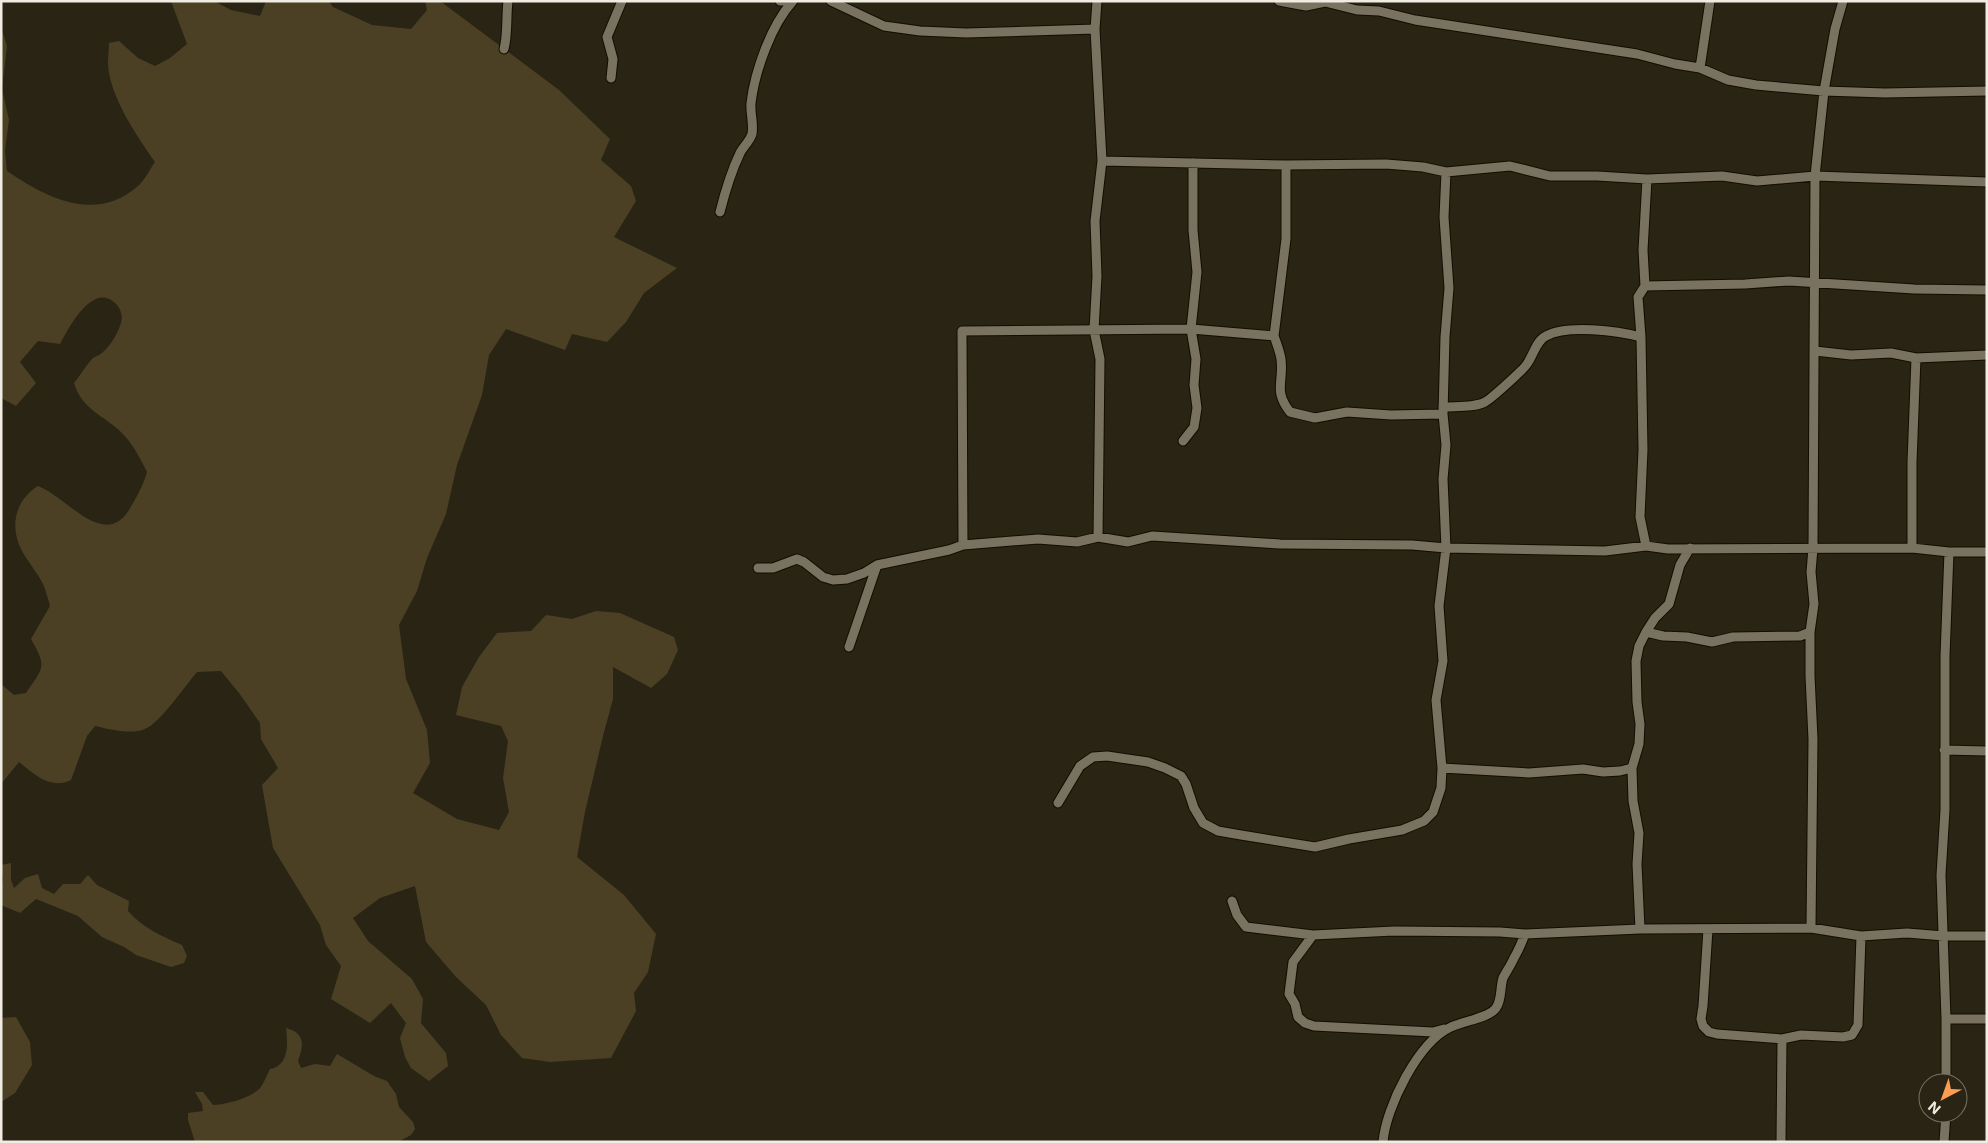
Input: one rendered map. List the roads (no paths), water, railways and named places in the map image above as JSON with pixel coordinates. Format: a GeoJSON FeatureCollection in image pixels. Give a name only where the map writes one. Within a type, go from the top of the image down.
{"type":"FeatureCollection","features":[{"type":"Feature","properties":{"kind":"street"},"geometry":{"type":"LineString","coordinates":[[504,49],[508,31],[506,15],[508,1]]}},
{"type":"Feature","properties":{"kind":"street"},"geometry":{"type":"LineString","coordinates":[[610,78],[613,59],[607,37],[622,1]]}},
{"type":"Feature","properties":{"kind":"street"},"geometry":{"type":"LineString","coordinates":[[780,1],[788,1]]}},
{"type":"Feature","properties":{"kind":"street"},"geometry":{"type":"LineString","coordinates":[[720,212],[725,192],[740,153],[752,134],[750,110],[753,85],[777,24],[793,1]]}},
{"type":"Feature","properties":{"kind":"street"},"geometry":{"type":"LineString","coordinates":[[831,1],[884,26],[920,31],[966,33],[1095,29]]}},
{"type":"Feature","properties":{"kind":"street"},"geometry":{"type":"LineString","coordinates":[[1097,1],[1095,29],[1102,160],[1095,221],[1097,276],[1094,330],[1100,360],[1098,537]]}},
{"type":"Feature","properties":{"kind":"street"},"geometry":{"type":"LineString","coordinates":[[1279,1],[1306,6],[1325,2],[1357,10],[1378,11],[1415,20],[1638,54],[1675,64],[1700,68],[1728,80],[1756,85],[1824,91],[1886,93],[1987,91]]}},
{"type":"Feature","properties":{"kind":"street"},"geometry":{"type":"LineString","coordinates":[[1700,68],[1710,1]]}},
{"type":"Feature","properties":{"kind":"street"},"geometry":{"type":"LineString","coordinates":[[1811,928],[1813,739],[1810,632],[1814,604],[1811,572],[1813,548],[1815,351],[1815,176],[1824,91],[1835,29],[1843,1]]}},
{"type":"Feature","properties":{"kind":"street"},"geometry":{"type":"LineString","coordinates":[[1102,160],[1286,165],[1386,164],[1423,167],[1446,172],[1510,166],[1550,176],[1646,179],[1722,176],[1757,181],[1815,176],[1987,182]]}},
{"type":"Feature","properties":{"kind":"street"},"geometry":{"type":"LineString","coordinates":[[1182,441],[1194,427],[1197,408],[1194,385],[1196,359],[1191,329],[1197,272],[1193,230],[1193,163]]}},
{"type":"Feature","properties":{"kind":"street"},"geometry":{"type":"LineString","coordinates":[[1286,165],[1286,238],[1274,336],[1281,358],[1280,390],[1282,401],[1290,412],[1314,418],[1347,412],[1382,414],[1443,411],[1463,407],[1484,402],[1526,366],[1539,341],[1558,331],[1588,330],[1626,333],[1641,337]]}},
{"type":"Feature","properties":{"kind":"street"},"geometry":{"type":"LineString","coordinates":[[1058,803],[1080,766],[1093,757],[1125,758],[1157,765],[1180,776],[1186,784],[1198,816],[1218,831],[1315,847],[1402,830],[1424,821],[1433,812],[1441,788],[1442,768],[1436,700],[1442,660],[1439,606],[1446,548],[1443,480],[1446,445],[1443,411],[1445,337],[1449,288],[1444,217],[1446,172]]}},
{"type":"Feature","properties":{"kind":"street"},"geometry":{"type":"LineString","coordinates":[[1646,179],[1643,250],[1645,286],[1638,297],[1641,337],[1643,450],[1640,517],[1646,546]]}},
{"type":"Feature","properties":{"kind":"street"},"geometry":{"type":"LineString","coordinates":[[1645,286],[1789,281],[1914,289],[1987,290]]}},
{"type":"Feature","properties":{"kind":"street"},"geometry":{"type":"LineString","coordinates":[[963,545],[962,331],[1191,329],[1274,336]]}},
{"type":"Feature","properties":{"kind":"street"},"geometry":{"type":"LineString","coordinates":[[1815,351],[1851,355],[1891,353],[1916,358],[1987,355]]}},
{"type":"Feature","properties":{"kind":"street"},"geometry":{"type":"LineString","coordinates":[[1912,548],[1912,462],[1916,358]]}},
{"type":"Feature","properties":{"kind":"street"},"geometry":{"type":"LineString","coordinates":[[758,568],[773,568],[797,558],[823,577],[833,580],[847,579],[864,573],[877,565],[949,550],[963,545],[1038,539],[1078,542],[1098,537],[1128,542],[1152,536],[1280,544],[1412,545],[1446,548],[1605,551],[1646,546],[1668,549],[1912,548],[1950,552],[1987,552]]}},
{"type":"Feature","properties":{"kind":"street"},"geometry":{"type":"LineString","coordinates":[[1640,929],[1637,864],[1638,833],[1633,802],[1632,768],[1639,744],[1640,724],[1637,702],[1636,661],[1639,646],[1646,632],[1655,618],[1669,604],[1680,565],[1690,548]]}},
{"type":"Feature","properties":{"kind":"street"},"geometry":{"type":"LineString","coordinates":[[1946,1073],[1942,874],[1945,810],[1945,656],[1950,552]]}},
{"type":"Feature","properties":{"kind":"street"},"geometry":{"type":"LineString","coordinates":[[849,648],[877,565]]}},
{"type":"Feature","properties":{"kind":"street"},"geometry":{"type":"LineString","coordinates":[[1646,632],[1712,642],[1733,637],[1800,636],[1810,632]]}},
{"type":"Feature","properties":{"kind":"street"},"geometry":{"type":"LineString","coordinates":[[1944,750],[1987,751]]}},
{"type":"Feature","properties":{"kind":"street"},"geometry":{"type":"LineString","coordinates":[[1442,768],[1529,773],[1583,768],[1603,772],[1632,768]]}},
{"type":"Feature","properties":{"kind":"street"},"geometry":{"type":"LineString","coordinates":[[1232,901],[1237,915],[1246,927],[1313,935],[1394,930],[1526,934],[1640,929],[1811,928],[1861,936],[1907,933],[1944,936],[1987,936]]}},
{"type":"Feature","properties":{"kind":"street"},"geometry":{"type":"LineString","coordinates":[[1708,928],[1703,1006],[1700,1019],[1703,1026],[1709,1032],[1717,1034],[1782,1039],[1801,1035],[1843,1037],[1852,1035],[1855,1032],[1858,1025],[1861,936]]}},
{"type":"Feature","properties":{"kind":"street"},"geometry":{"type":"LineString","coordinates":[[1313,935],[1293,962],[1289,994],[1295,1004],[1298,1017],[1305,1023],[1314,1026],[1433,1032],[1489,1014],[1497,1008],[1503,978],[1526,934]]}},
{"type":"Feature","properties":{"kind":"street"},"geometry":{"type":"LineString","coordinates":[[1946,1019],[1987,1019]]}},
{"type":"Feature","properties":{"kind":"street"},"geometry":{"type":"LineString","coordinates":[[1383,1142],[1384,1131],[1393,1101],[1404,1079],[1436,1038],[1450,1028]]}},
{"type":"Feature","properties":{"kind":"street"},"geometry":{"type":"LineString","coordinates":[[1781,1142],[1782,1039]]}},
{"type":"Feature","properties":{"kind":"street"},"geometry":{"type":"LineString","coordinates":[[1944,1142],[1945,1123]]}}]}
